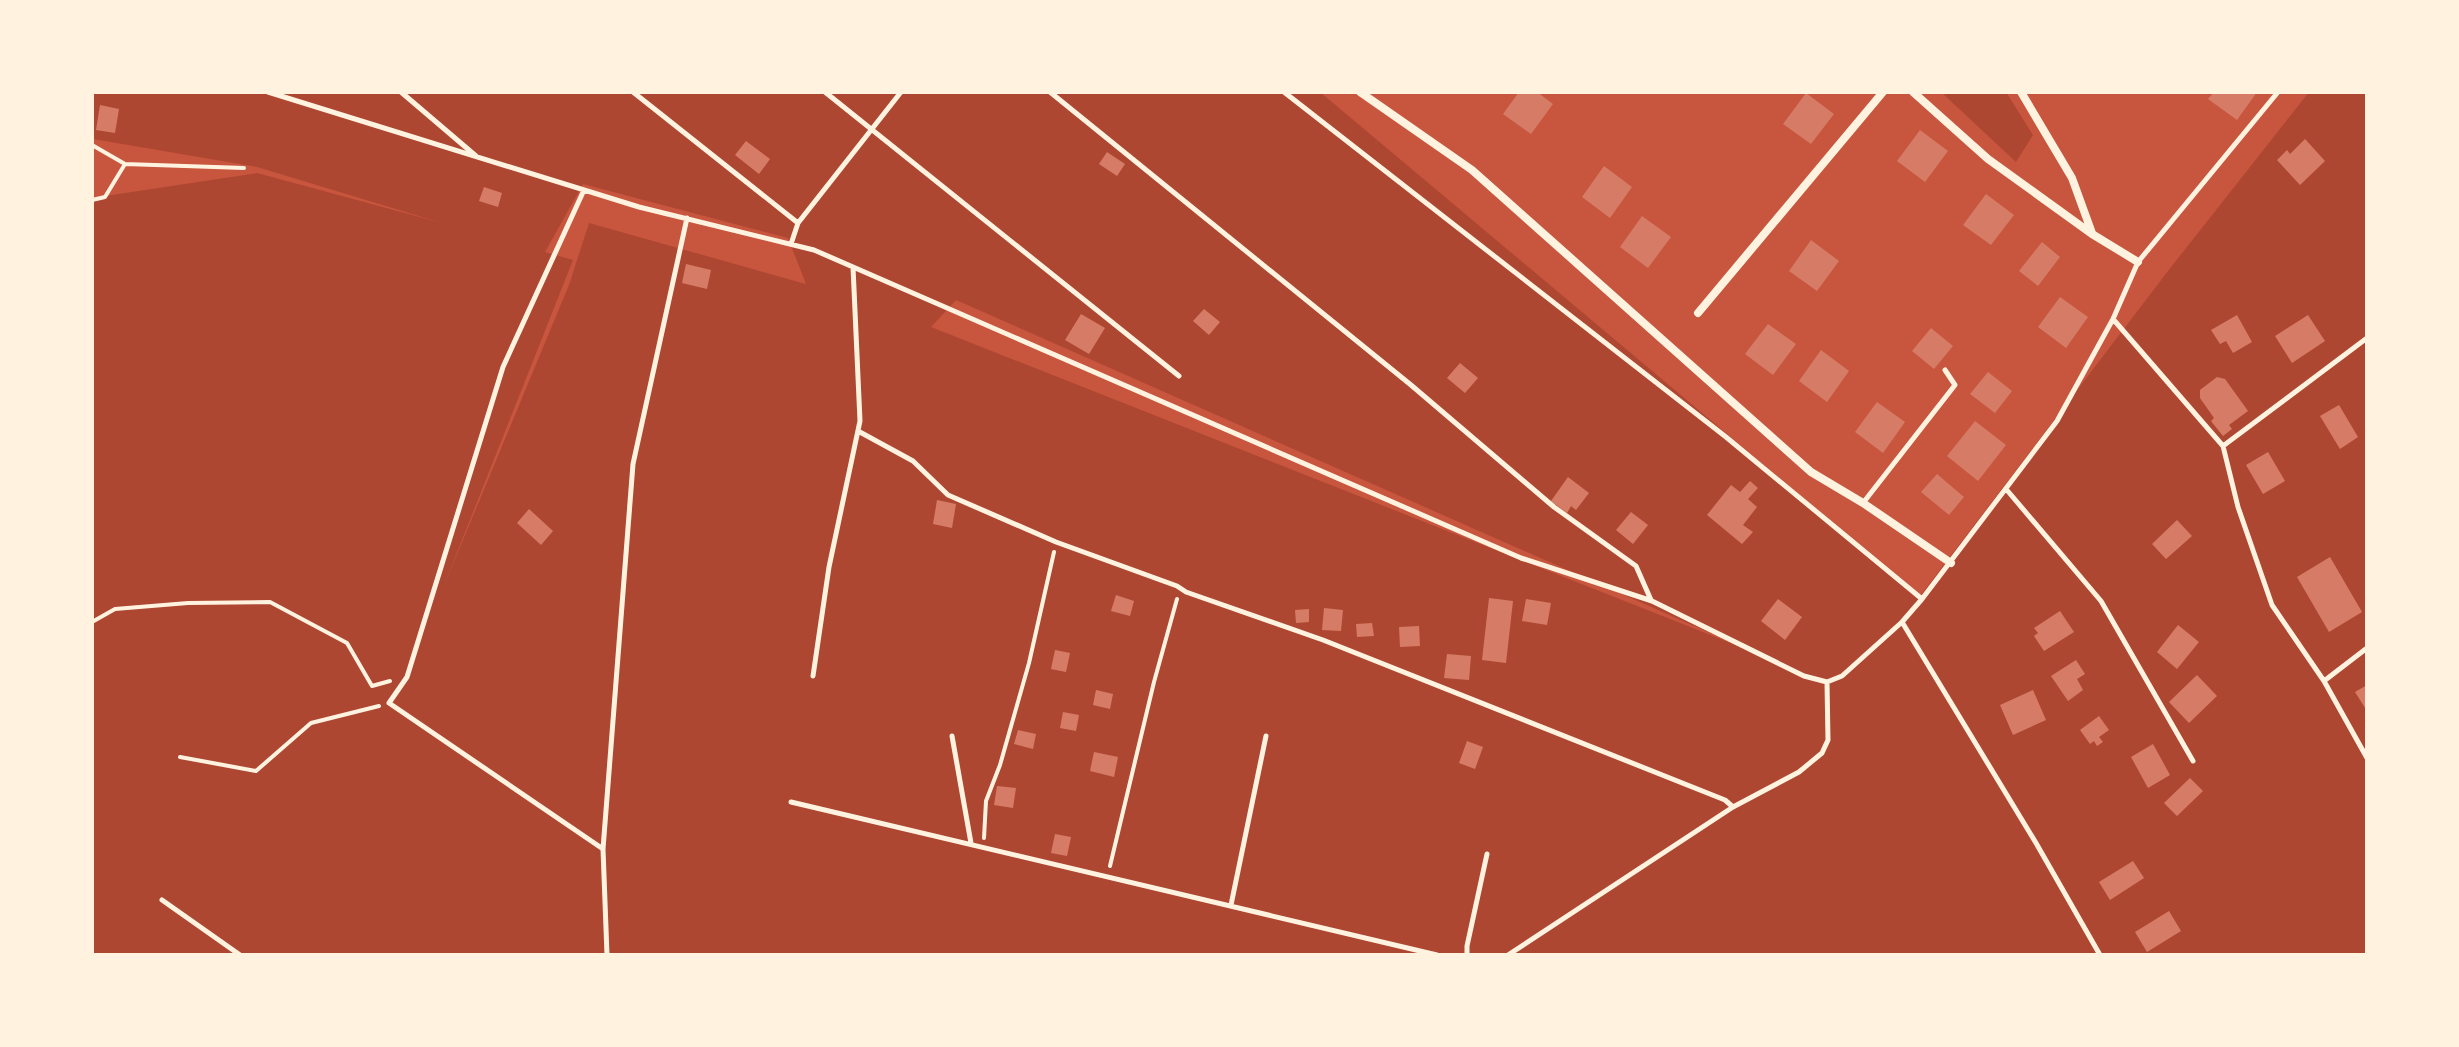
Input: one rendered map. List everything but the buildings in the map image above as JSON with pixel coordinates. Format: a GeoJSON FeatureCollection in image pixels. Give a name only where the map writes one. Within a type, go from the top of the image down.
{"type":"FeatureCollection","features":[{"type":"Feature","properties":{"kind":"street"},"geometry":{"type":"LineString","coordinates":[[1360,92],[1472,170],[1811,472],[1951,563]]}},
{"type":"Feature","properties":{"kind":"street"},"geometry":{"type":"LineString","coordinates":[[1698,313],[1883,92]]}},
{"type":"Feature","properties":{"kind":"street"},"geometry":{"type":"LineString","coordinates":[[1913,92],[1988,159],[2092,234],[2138,262]]}},
{"type":"Feature","properties":{"kind":"street"},"geometry":{"type":"LineString","coordinates":[[2021,92],[2072,178],[2092,234]]}},
{"type":"Feature","properties":{"kind":"lane"},"geometry":{"type":"LineString","coordinates":[[268,92],[584,190],[814,250],[1521,558],[1652,601],[1804,676],[1827,682],[1842,676],[1902,622],[1951,563],[2057,421],[2113,319],[2138,262],[2278,92]]}},
{"type":"Feature","properties":{"kind":"lane"},"geometry":{"type":"LineString","coordinates":[[401,92],[478,158]]}},
{"type":"Feature","properties":{"kind":"lane"},"geometry":{"type":"LineString","coordinates":[[633,92],[798,223]]}},
{"type":"Feature","properties":{"kind":"lane"},"geometry":{"type":"LineString","coordinates":[[825,92],[1179,376]]}},
{"type":"Feature","properties":{"kind":"lane"},"geometry":{"type":"LineString","coordinates":[[791,244],[798,223],[901,92]]}},
{"type":"Feature","properties":{"kind":"lane"},"geometry":{"type":"LineString","coordinates":[[1050,92],[1411,385],[1554,507],[1636,566],[1652,601]]}},
{"type":"Feature","properties":{"kind":"lane"},"geometry":{"type":"LineString","coordinates":[[1284,92],[1726,437],[1922,599]]}},
{"type":"Feature","properties":{"kind":"lane"},"geometry":{"type":"LineString","coordinates":[[584,190],[503,367],[407,677],[389,703],[603,849]]}},
{"type":"Feature","properties":{"kind":"lane"},"geometry":{"type":"LineString","coordinates":[[607,955],[603,849],[633,464],[687,218]]}},
{"type":"Feature","properties":{"kind":"lane"},"geometry":{"type":"LineString","coordinates":[[813,676],[829,567],[860,421],[853,267]]}},
{"type":"Feature","properties":{"kind":"lane"},"geometry":{"type":"LineString","coordinates":[[2113,319],[2223,446],[2238,507],[2272,605],[2324,681],[2367,758]]}},
{"type":"Feature","properties":{"kind":"lane"},"geometry":{"type":"LineString","coordinates":[[2223,446],[2367,338]]}},
{"type":"Feature","properties":{"kind":"lane"},"geometry":{"type":"LineString","coordinates":[[1863,503],[1955,385],[1945,370]]}},
{"type":"Feature","properties":{"kind":"lane"},"geometry":{"type":"LineString","coordinates":[[858,431],[913,461],[948,495],[1056,542],[1337,645],[1725,800],[1733,807]]}},
{"type":"Feature","properties":{"kind":"lane"},"geometry":{"type":"LineString","coordinates":[[2006,489],[2101,601],[2193,761]]}},
{"type":"Feature","properties":{"kind":"lane"},"geometry":{"type":"LineString","coordinates":[[1902,622],[2100,955]]}},
{"type":"Feature","properties":{"kind":"lane"},"geometry":{"type":"LineString","coordinates":[[2324,681],[2367,648]]}},
{"type":"Feature","properties":{"kind":"lane"},"geometry":{"type":"LineString","coordinates":[[1508,955],[1733,807],[1799,772],[1822,753],[1828,740],[1827,682]]}},
{"type":"Feature","properties":{"kind":"lane"},"geometry":{"type":"LineString","coordinates":[[952,736],[971,843]]}},
{"type":"Feature","properties":{"kind":"lane"},"geometry":{"type":"LineString","coordinates":[[1231,905],[1266,736]]}},
{"type":"Feature","properties":{"kind":"lane"},"geometry":{"type":"LineString","coordinates":[[791,802],[1437,955]]}},
{"type":"Feature","properties":{"kind":"lane"},"geometry":{"type":"LineString","coordinates":[[1467,955],[1487,854]]}},
{"type":"Feature","properties":{"kind":"lane"},"geometry":{"type":"LineString","coordinates":[[162,900],[240,955]]}},
{"type":"Feature","properties":{"kind":"path"},"geometry":{"type":"LineString","coordinates":[[92,145],[125,164],[244,168]]}},
{"type":"Feature","properties":{"kind":"path"},"geometry":{"type":"LineString","coordinates":[[92,200],[105,197],[125,164]]}},
{"type":"Feature","properties":{"kind":"path"},"geometry":{"type":"LineString","coordinates":[[983,846],[986,801],[1000,765],[1029,663],[1056,542]]}},
{"type":"Feature","properties":{"kind":"path"},"geometry":{"type":"LineString","coordinates":[[1107,876],[1180,588]]}},
{"type":"Feature","properties":{"kind":"path"},"geometry":{"type":"LineString","coordinates":[[92,622],[115,609],[188,603],[270,602],[347,643],[372,686],[407,677]]}},
{"type":"Feature","properties":{"kind":"path"},"geometry":{"type":"LineString","coordinates":[[180,757],[256,771],[311,723],[389,703]]}},
{"type":"Feature","properties":{"kind":"shaded area"},"geometry":{"type":"Polygon","coordinates":[[[92,92],[1320,92],[1920,596],[2309,92],[2367,92],[2367,955],[92,955],[92,198],[257,173],[442,223],[257,167],[93,139],[92,92]],[[583,184],[545,252],[573,260],[443,588],[569,285],[589,223],[806,284],[788,238],[583,184]],[[956,300],[931,327],[1751,651],[956,300]]]}},
{"type":"Feature","properties":{"kind":"shaded area"},"geometry":{"type":"Polygon","coordinates":[[[1941,92],[2006,92],[2033,135],[2016,162],[1941,92]]]}}]}
